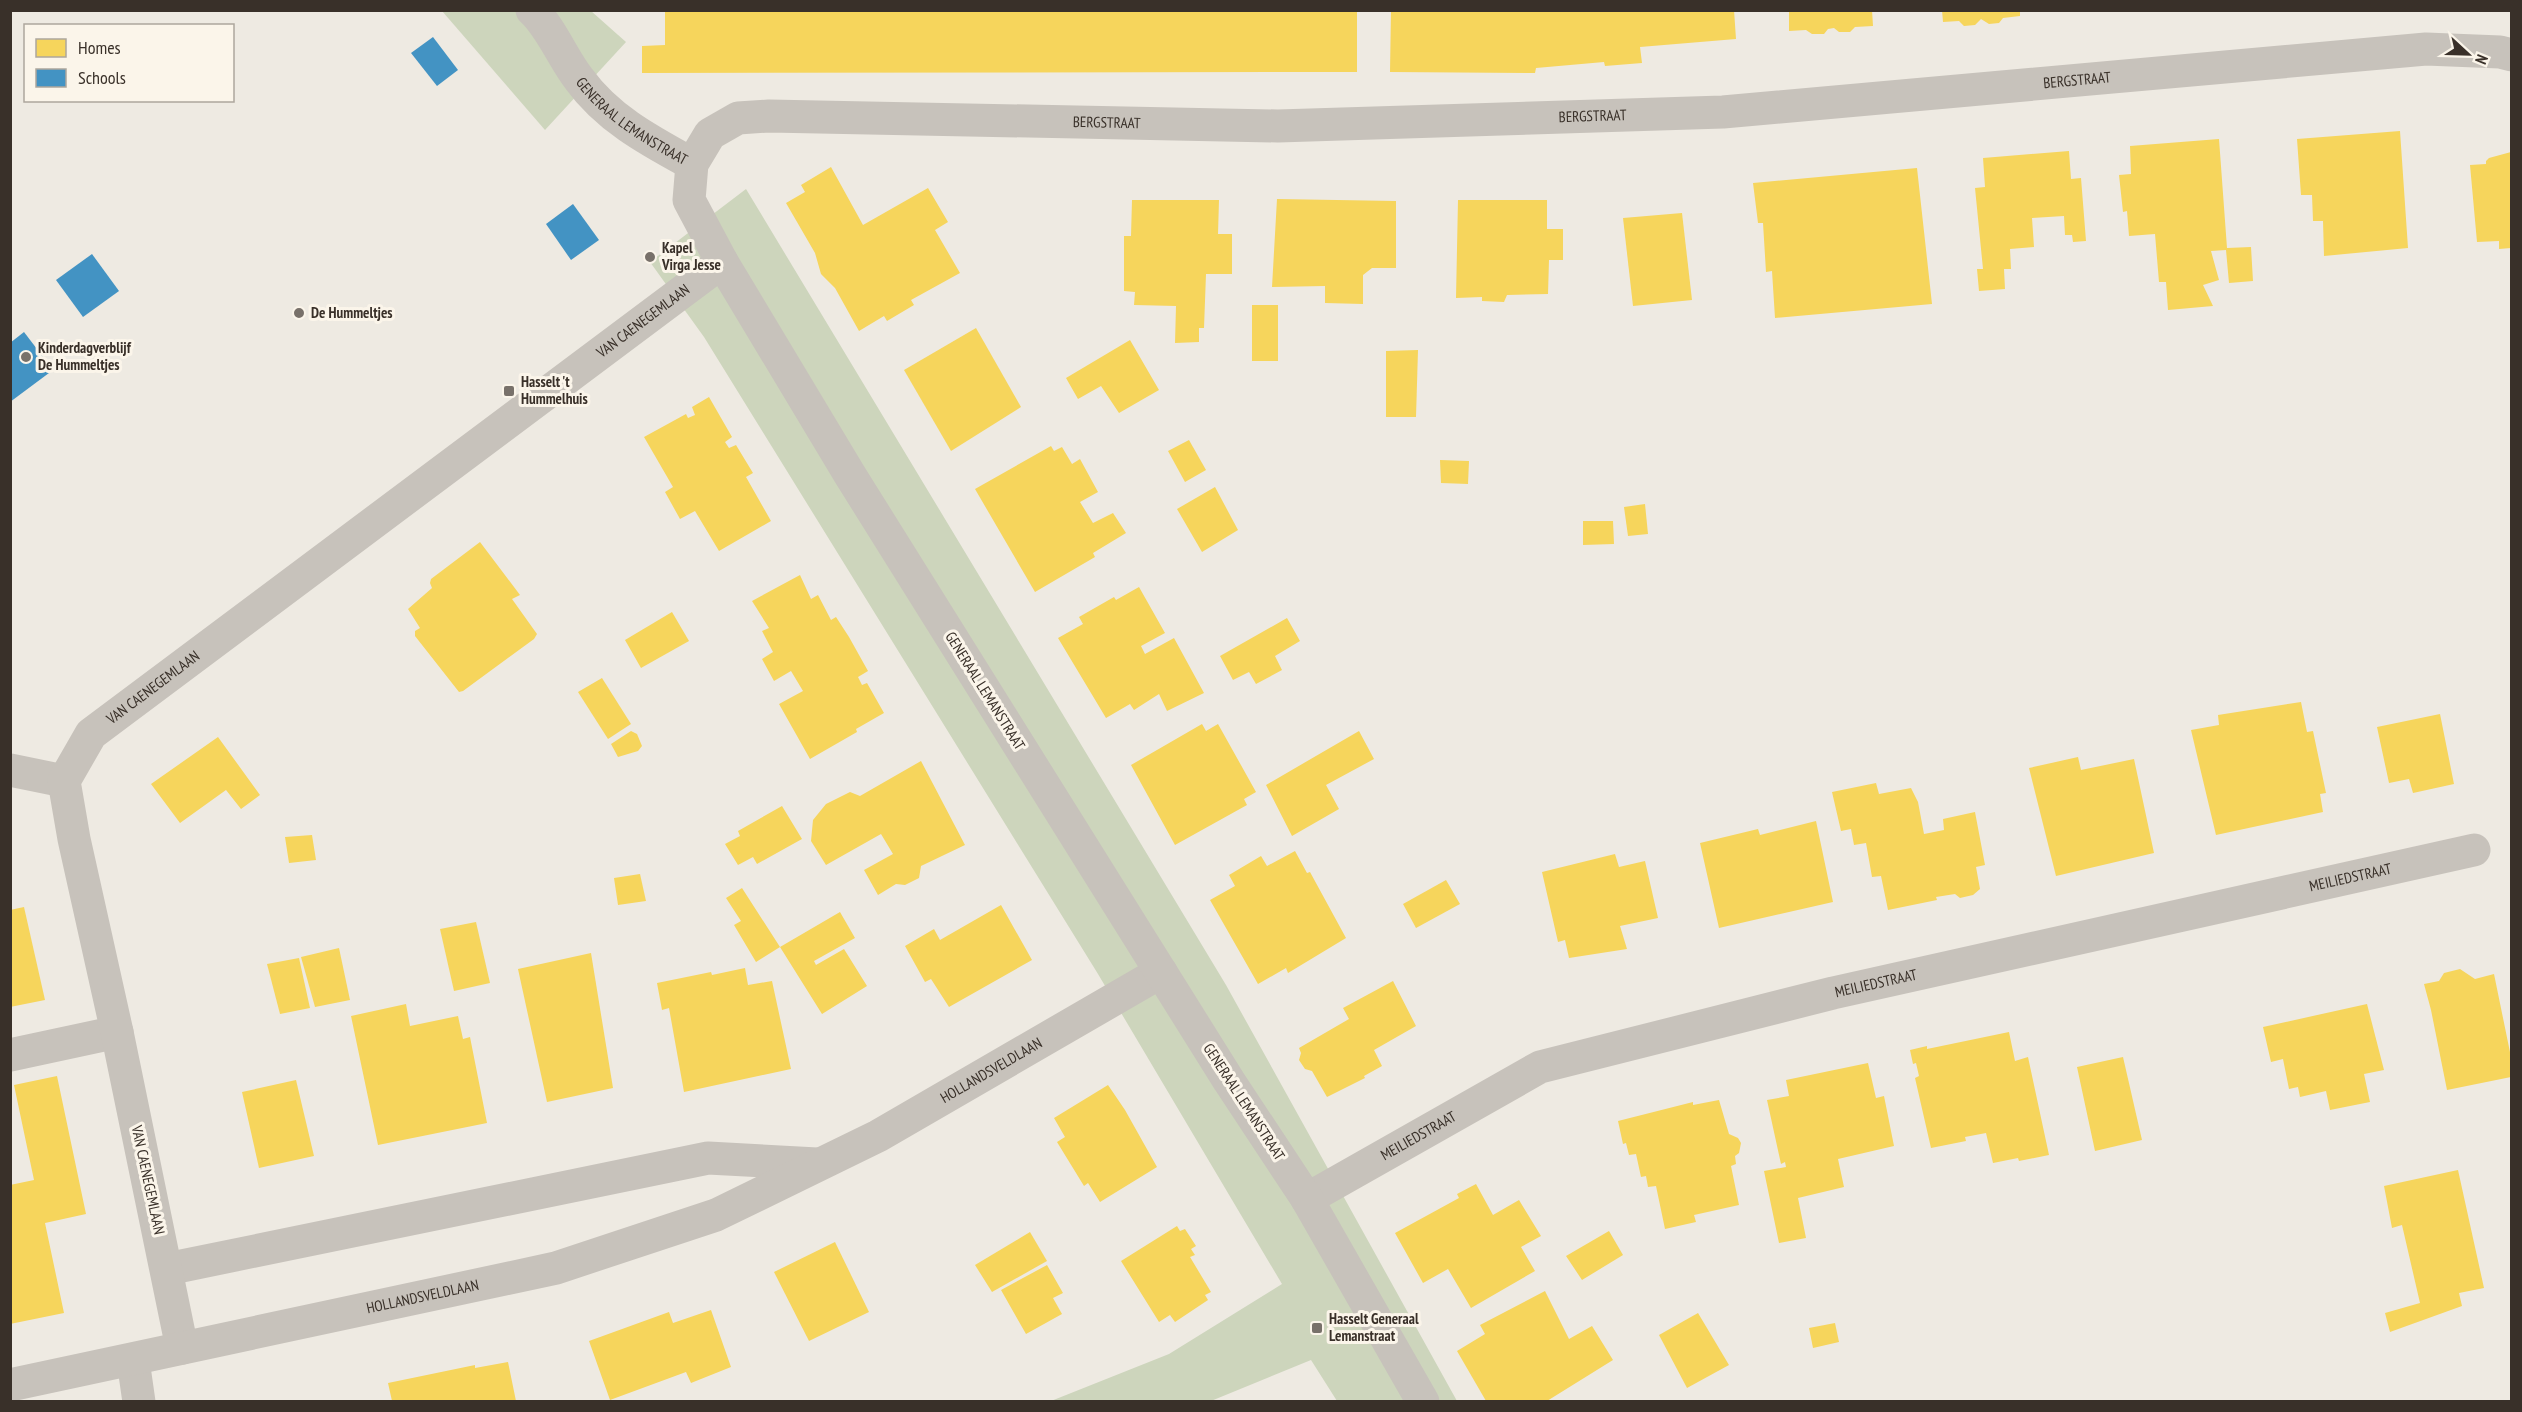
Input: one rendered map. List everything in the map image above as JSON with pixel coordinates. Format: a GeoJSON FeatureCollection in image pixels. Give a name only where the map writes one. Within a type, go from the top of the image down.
{"type":"FeatureCollection","features":[{"type":"Feature","properties":{"kind":"street","name":"GENERAAL LEMANSTRAAT"},"geometry":{"type":"LineString","coordinates":[[532,10],[579,81],[608,112],[632,130],[692,164],[689,200],[722,262],[856,486],[1229,1081],[1307,1199],[1422,1401]]}},
{"type":"Feature","properties":{"kind":"street","name":"BERGSTRAAT"},"geometry":{"type":"LineString","coordinates":[[692,164],[710,135],[738,118],[769,116],[1278,126],[1711,112],[2426,49],[2500,52],[2511,55]]}},
{"type":"Feature","properties":{"kind":"street","name":"VAN CAENEGEMLAAN"},"geometry":{"type":"LineString","coordinates":[[182,1348],[117,1032],[74,839],[64,781],[91,734],[722,262]]}},
{"type":"Feature","properties":{"kind":"street"},"geometry":{"type":"LineString","coordinates":[[10,770],[64,781]]}},
{"type":"Feature","properties":{"kind":"street","name":"MEILIEDSTRAAT"},"geometry":{"type":"LineString","coordinates":[[1307,1199],[1540,1067],[1833,993],[2475,850]]}},
{"type":"Feature","properties":{"kind":"street","name":"HOLLANDSVELDLAAN"},"geometry":{"type":"LineString","coordinates":[[10,1385],[556,1268],[716,1215],[878,1136],[1161,972]]}},
{"type":"Feature","properties":{"kind":"street"},"geometry":{"type":"LineString","coordinates":[[10,1055],[117,1032]]}},
{"type":"Feature","properties":{"kind":"street"},"geometry":{"type":"LineString","coordinates":[[167,1269],[708,1158],[820,1165]]}},
{"type":"Feature","properties":{"kind":"street"},"geometry":{"type":"LineString","coordinates":[[133,1360],[139,1401]]}},
{"type":"Feature","properties":{"kind":"green space"},"geometry":{"type":"Polygon","coordinates":[[[442,11],[591,11],[626,42],[545,130],[442,11]]]}},
{"type":"Feature","properties":{"kind":"green space"},"geometry":{"type":"Polygon","coordinates":[[[746,189],[1226,985],[1457,1401],[1337,1401],[1311,1360],[1211,1401],[1051,1401],[1169,1354],[1282,1284],[1098,974],[704,337],[650,262],[746,189]]]}},
{"type":"Feature","properties":{"kind":"building: Homes"},"geometry":{"type":"Polygon","coordinates":[[[665,10],[1357,10],[1357,72],[642,73],[642,46],[665,45],[665,10]]]}},
{"type":"Feature","properties":{"kind":"building: Homes"},"geometry":{"type":"Polygon","coordinates":[[[1391,10],[1734,10],[1736,39],[1640,47],[1642,63],[1605,66],[1604,62],[1536,68],[1535,73],[1390,72],[1391,10]]]}},
{"type":"Feature","properties":{"kind":"building: Homes"},"geometry":{"type":"Polygon","coordinates":[[[1789,10],[1872,10],[1873,26],[1855,27],[1850,32],[1839,32],[1834,28],[1828,29],[1824,34],[1812,34],[1806,30],[1789,31],[1789,10]]]}},
{"type":"Feature","properties":{"kind":"building: Homes"},"geometry":{"type":"Polygon","coordinates":[[[1942,10],[2020,10],[2020,16],[2003,18],[1999,23],[1989,24],[1981,19],[1975,25],[1964,26],[1959,21],[1943,22],[1942,10]]]}},
{"type":"Feature","properties":{"kind":"building: Homes"},"geometry":{"type":"Polygon","coordinates":[[[2400,131],[2408,248],[2324,256],[2323,221],[2313,221],[2312,195],[2301,195],[2297,139],[2400,131]]]}},
{"type":"Feature","properties":{"kind":"building: Homes"},"geometry":{"type":"Polygon","coordinates":[[[2219,139],[2227,248],[2251,247],[2253,281],[2229,283],[2226,250],[2211,251],[2219,280],[2203,285],[2213,306],[2168,310],[2166,282],[2159,282],[2155,234],[2129,236],[2127,211],[2123,212],[2119,175],[2131,174],[2130,146],[2219,139]]]}},
{"type":"Feature","properties":{"kind":"building: Homes"},"geometry":{"type":"Polygon","coordinates":[[[2069,151],[2071,179],[2081,178],[2086,241],[2073,242],[2072,235],[2065,235],[2064,216],[2032,218],[2034,247],[2010,249],[2011,269],[2004,269],[2005,289],[1979,291],[1977,269],[1983,269],[1975,188],[1985,187],[1983,158],[2069,151]]]}},
{"type":"Feature","properties":{"kind":"building: Homes"},"geometry":{"type":"Polygon","coordinates":[[[2511,152],[2511,248],[2499,249],[2499,241],[2477,242],[2470,165],[2486,164],[2489,158],[2511,152]]]}},
{"type":"Feature","properties":{"kind":"building: Homes"},"geometry":{"type":"Polygon","coordinates":[[[831,167],[863,225],[928,188],[948,222],[935,230],[960,273],[911,300],[914,305],[887,321],[884,316],[859,331],[835,288],[821,274],[815,253],[786,203],[805,192],[801,185],[831,167]]]}},
{"type":"Feature","properties":{"kind":"building: Homes"},"geometry":{"type":"Polygon","coordinates":[[[1917,168],[1932,304],[1775,318],[1772,271],[1766,272],[1763,223],[1758,223],[1753,183],[1917,168]]]}},
{"type":"Feature","properties":{"kind":"building: Homes"},"geometry":{"type":"Polygon","coordinates":[[[1277,199],[1396,201],[1396,268],[1372,268],[1363,275],[1363,304],[1325,303],[1325,286],[1272,287],[1277,199]]]}},
{"type":"Feature","properties":{"kind":"building: Homes"},"geometry":{"type":"Polygon","coordinates":[[[1132,200],[1219,200],[1218,234],[1232,234],[1232,274],[1206,274],[1204,328],[1199,328],[1199,342],[1175,343],[1176,306],[1134,305],[1135,292],[1124,291],[1124,236],[1131,236],[1132,200]]]}},
{"type":"Feature","properties":{"kind":"building: Homes"},"geometry":{"type":"Polygon","coordinates":[[[1458,200],[1547,200],[1547,229],[1563,229],[1563,260],[1549,260],[1548,294],[1507,295],[1504,302],[1482,301],[1482,297],[1456,298],[1458,200]]]}},
{"type":"Feature","properties":{"kind":"building: Homes"},"geometry":{"type":"Polygon","coordinates":[[[1682,213],[1692,300],[1633,306],[1623,218],[1682,213]]]}},
{"type":"Feature","properties":{"kind":"building: Homes"},"geometry":{"type":"Polygon","coordinates":[[[1252,305],[1278,305],[1278,361],[1252,361],[1252,305]]]}},
{"type":"Feature","properties":{"kind":"building: Homes"},"geometry":{"type":"Polygon","coordinates":[[[976,328],[1021,407],[951,451],[904,370],[976,328]]]}},
{"type":"Feature","properties":{"kind":"building: Homes"},"geometry":{"type":"Polygon","coordinates":[[[1130,340],[1159,390],[1119,413],[1101,386],[1078,399],[1066,378],[1130,340]]]}},
{"type":"Feature","properties":{"kind":"building: Homes"},"geometry":{"type":"Polygon","coordinates":[[[1418,350],[1416,417],[1386,417],[1386,351],[1418,350]]]}},
{"type":"Feature","properties":{"kind":"building: Homes"},"geometry":{"type":"Polygon","coordinates":[[[709,397],[732,437],[725,442],[729,448],[736,445],[753,473],[746,477],[771,521],[719,551],[695,511],[680,519],[665,492],[673,487],[644,437],[686,414],[688,418],[695,415],[692,407],[709,397]]]}},
{"type":"Feature","properties":{"kind":"building: Homes"},"geometry":{"type":"Polygon","coordinates":[[[1189,440],[1206,470],[1185,482],[1168,451],[1189,440]]]}},
{"type":"Feature","properties":{"kind":"building: Homes"},"geometry":{"type":"Polygon","coordinates":[[[1051,446],[1054,451],[1062,447],[1072,464],[1080,459],[1098,492],[1080,502],[1093,523],[1113,513],[1126,533],[1093,553],[1095,557],[1035,592],[975,489],[1051,446]]]}},
{"type":"Feature","properties":{"kind":"building: Homes"},"geometry":{"type":"Polygon","coordinates":[[[1440,460],[1469,461],[1468,484],[1441,483],[1440,460]]]}},
{"type":"Feature","properties":{"kind":"building: Homes"},"geometry":{"type":"Polygon","coordinates":[[[1215,487],[1238,530],[1202,552],[1177,509],[1215,487]]]}},
{"type":"Feature","properties":{"kind":"building: Homes"},"geometry":{"type":"Polygon","coordinates":[[[1645,504],[1648,534],[1628,536],[1624,507],[1645,504]]]}},
{"type":"Feature","properties":{"kind":"building: Homes"},"geometry":{"type":"Polygon","coordinates":[[[1583,521],[1613,521],[1614,544],[1583,545],[1583,521]]]}},
{"type":"Feature","properties":{"kind":"building: Homes"},"geometry":{"type":"Polygon","coordinates":[[[480,542],[520,595],[512,599],[537,634],[534,639],[459,692],[415,636],[415,631],[420,628],[408,609],[432,588],[431,579],[480,542]]]}},
{"type":"Feature","properties":{"kind":"building: Homes"},"geometry":{"type":"Polygon","coordinates":[[[800,575],[811,599],[818,595],[831,620],[836,617],[849,637],[868,671],[858,677],[862,685],[867,683],[884,713],[856,729],[857,732],[810,759],[779,704],[803,691],[791,671],[774,681],[762,659],[773,652],[762,631],[769,628],[752,601],[800,575]]]}},
{"type":"Feature","properties":{"kind":"building: Homes"},"geometry":{"type":"Polygon","coordinates":[[[1139,587],[1165,633],[1141,646],[1145,654],[1174,638],[1204,693],[1167,711],[1159,694],[1134,710],[1130,704],[1106,718],[1058,638],[1083,624],[1079,617],[1114,597],[1116,600],[1139,587]]]}},
{"type":"Feature","properties":{"kind":"building: Homes"},"geometry":{"type":"Polygon","coordinates":[[[672,612],[689,641],[641,668],[625,640],[672,612]]]}},
{"type":"Feature","properties":{"kind":"building: Homes"},"geometry":{"type":"Polygon","coordinates":[[[1287,618],[1300,641],[1275,656],[1282,670],[1256,684],[1249,672],[1233,680],[1220,656],[1287,618]]]}},
{"type":"Feature","properties":{"kind":"building: Homes"},"geometry":{"type":"Polygon","coordinates":[[[602,678],[631,724],[608,739],[578,692],[602,678]]]}},
{"type":"Feature","properties":{"kind":"building: Homes"},"geometry":{"type":"Polygon","coordinates":[[[2301,702],[2307,732],[2313,731],[2326,793],[2320,794],[2323,812],[2216,835],[2191,730],[2219,725],[2218,715],[2301,702]]]}},
{"type":"Feature","properties":{"kind":"building: Homes"},"geometry":{"type":"Polygon","coordinates":[[[2440,714],[2454,784],[2413,793],[2409,779],[2389,783],[2377,727],[2440,714]]]}},
{"type":"Feature","properties":{"kind":"building: Homes"},"geometry":{"type":"Polygon","coordinates":[[[1202,724],[1206,731],[1218,724],[1256,792],[1244,799],[1247,805],[1175,845],[1131,765],[1202,724]]]}},
{"type":"Feature","properties":{"kind":"building: Homes"},"geometry":{"type":"Polygon","coordinates":[[[631,731],[637,734],[642,746],[638,751],[618,757],[611,744],[631,731]]]}},
{"type":"Feature","properties":{"kind":"building: Homes"},"geometry":{"type":"Polygon","coordinates":[[[1359,731],[1374,759],[1326,785],[1339,809],[1292,836],[1266,785],[1359,731]]]}},
{"type":"Feature","properties":{"kind":"building: Homes"},"geometry":{"type":"Polygon","coordinates":[[[218,737],[260,795],[241,809],[226,790],[180,823],[151,784],[218,737]]]}},
{"type":"Feature","properties":{"kind":"building: Homes"},"geometry":{"type":"Polygon","coordinates":[[[2078,757],[2081,770],[2134,759],[2154,853],[2056,876],[2029,768],[2078,757]]]}},
{"type":"Feature","properties":{"kind":"building: Homes"},"geometry":{"type":"Polygon","coordinates":[[[921,761],[965,845],[921,866],[919,878],[905,885],[896,884],[878,895],[864,870],[893,854],[881,834],[826,865],[811,841],[813,820],[826,804],[850,792],[860,796],[921,761]]]}},
{"type":"Feature","properties":{"kind":"building: Homes"},"geometry":{"type":"Polygon","coordinates":[[[1876,783],[1879,794],[1911,788],[1918,802],[1924,834],[1944,830],[1943,819],[1975,812],[1985,865],[1976,867],[1980,889],[1973,895],[1960,898],[1955,894],[1936,897],[1937,900],[1888,910],[1881,876],[1872,877],[1866,843],[1854,845],[1851,829],[1841,831],[1832,792],[1876,783]]]}},
{"type":"Feature","properties":{"kind":"building: Homes"},"geometry":{"type":"Polygon","coordinates":[[[782,806],[802,839],[757,864],[753,857],[738,865],[725,844],[740,836],[738,831],[782,806]]]}},
{"type":"Feature","properties":{"kind":"building: Homes"},"geometry":{"type":"Polygon","coordinates":[[[1816,821],[1833,902],[1719,928],[1700,843],[1758,829],[1760,835],[1816,821]]]}},
{"type":"Feature","properties":{"kind":"building: Homes"},"geometry":{"type":"Polygon","coordinates":[[[312,835],[316,860],[289,863],[285,837],[312,835]]]}},
{"type":"Feature","properties":{"kind":"building: Homes"},"geometry":{"type":"Polygon","coordinates":[[[1295,851],[1307,873],[1310,872],[1346,938],[1288,973],[1286,968],[1258,984],[1210,900],[1235,886],[1229,875],[1261,856],[1267,866],[1295,851]]]}},
{"type":"Feature","properties":{"kind":"building: Homes"},"geometry":{"type":"Polygon","coordinates":[[[1615,854],[1619,867],[1645,861],[1658,918],[1620,926],[1627,949],[1569,958],[1565,940],[1558,942],[1542,872],[1615,854]]]}},
{"type":"Feature","properties":{"kind":"building: Homes"},"geometry":{"type":"Polygon","coordinates":[[[640,874],[646,901],[618,905],[614,878],[640,874]]]}},
{"type":"Feature","properties":{"kind":"building: Homes"},"geometry":{"type":"Polygon","coordinates":[[[1446,880],[1460,904],[1416,928],[1403,904],[1446,880]]]}},
{"type":"Feature","properties":{"kind":"building: Homes"},"geometry":{"type":"Polygon","coordinates":[[[742,888],[780,947],[756,962],[734,925],[741,921],[726,898],[742,888]]]}},
{"type":"Feature","properties":{"kind":"building: Homes"},"geometry":{"type":"Polygon","coordinates":[[[1001,905],[1032,960],[949,1007],[931,979],[925,982],[905,946],[934,929],[940,940],[1001,905]]]}},
{"type":"Feature","properties":{"kind":"building: Homes"},"geometry":{"type":"Polygon","coordinates":[[[24,907],[45,1000],[10,1007],[10,910],[24,907]]]}},
{"type":"Feature","properties":{"kind":"building: Homes"},"geometry":{"type":"Polygon","coordinates":[[[840,912],[855,938],[814,961],[816,965],[844,949],[867,986],[822,1014],[780,947],[840,912]]]}},
{"type":"Feature","properties":{"kind":"building: Homes"},"geometry":{"type":"Polygon","coordinates":[[[476,922],[490,983],[454,991],[440,929],[476,922]]]}},
{"type":"Feature","properties":{"kind":"building: Homes"},"geometry":{"type":"Polygon","coordinates":[[[339,948],[350,1000],[315,1007],[301,957],[339,948]]]}},
{"type":"Feature","properties":{"kind":"building: Homes"},"geometry":{"type":"Polygon","coordinates":[[[591,953],[613,1088],[547,1102],[518,969],[591,953]]]}},
{"type":"Feature","properties":{"kind":"building: Homes"},"geometry":{"type":"Polygon","coordinates":[[[299,958],[310,1008],[280,1014],[267,964],[299,958]]]}},
{"type":"Feature","properties":{"kind":"building: Homes"},"geometry":{"type":"Polygon","coordinates":[[[745,968],[748,985],[772,981],[791,1069],[684,1092],[669,1008],[662,1010],[657,983],[745,968]]]}},
{"type":"Feature","properties":{"kind":"building: Homes"},"geometry":{"type":"Polygon","coordinates":[[[2460,969],[2475,979],[2494,974],[2511,1057],[2511,1077],[2447,1090],[2424,984],[2439,981],[2444,973],[2460,969]]]}},
{"type":"Feature","properties":{"kind":"building: Homes"},"geometry":{"type":"Polygon","coordinates":[[[1393,981],[1416,1026],[1374,1050],[1382,1066],[1364,1076],[1365,1078],[1327,1097],[1312,1071],[1305,1069],[1299,1060],[1301,1053],[1299,1048],[1349,1019],[1343,1008],[1393,981]]]}},
{"type":"Feature","properties":{"kind":"building: Homes"},"geometry":{"type":"Polygon","coordinates":[[[406,1004],[410,1026],[458,1016],[463,1039],[470,1037],[487,1123],[378,1145],[351,1016],[406,1004]]]}},
{"type":"Feature","properties":{"kind":"building: Homes"},"geometry":{"type":"Polygon","coordinates":[[[2367,1004],[2384,1070],[2364,1074],[2370,1102],[2330,1110],[2326,1091],[2300,1097],[2298,1087],[2289,1089],[2283,1059],[2271,1062],[2263,1027],[2367,1004]]]}},
{"type":"Feature","properties":{"kind":"building: Homes"},"geometry":{"type":"Polygon","coordinates":[[[2009,1032],[2015,1061],[2028,1057],[2049,1155],[1993,1163],[1986,1133],[1965,1137],[1966,1141],[1931,1148],[1915,1078],[1919,1076],[1910,1050],[1927,1046],[1927,1049],[2009,1032]]]}},
{"type":"Feature","properties":{"kind":"building: Homes"},"geometry":{"type":"Polygon","coordinates":[[[2123,1057],[2142,1140],[2095,1151],[2077,1067],[2123,1057]]]}},
{"type":"Feature","properties":{"kind":"building: Homes"},"geometry":{"type":"Polygon","coordinates":[[[1868,1063],[1876,1098],[1884,1096],[1894,1146],[1838,1159],[1844,1187],[1798,1198],[1806,1238],[1779,1243],[1764,1171],[1786,1167],[1785,1162],[1781,1164],[1767,1100],[1789,1096],[1786,1080],[1868,1063]]]}},
{"type":"Feature","properties":{"kind":"building: Homes"},"geometry":{"type":"Polygon","coordinates":[[[57,1076],[86,1214],[45,1223],[64,1313],[10,1324],[10,1185],[34,1180],[14,1085],[57,1076]]]}},
{"type":"Feature","properties":{"kind":"building: Homes"},"geometry":{"type":"Polygon","coordinates":[[[296,1080],[314,1156],[259,1168],[242,1092],[296,1080]]]}},
{"type":"Feature","properties":{"kind":"building: Homes"},"geometry":{"type":"Polygon","coordinates":[[[1108,1085],[1157,1167],[1100,1202],[1088,1183],[1084,1186],[1057,1142],[1065,1137],[1054,1118],[1108,1085]]]}},
{"type":"Feature","properties":{"kind":"building: Homes"},"geometry":{"type":"Polygon","coordinates":[[[1719,1100],[1729,1134],[1738,1138],[1741,1143],[1739,1153],[1735,1156],[1736,1164],[1731,1166],[1739,1205],[1694,1215],[1696,1222],[1665,1229],[1656,1186],[1648,1187],[1646,1176],[1641,1177],[1636,1154],[1629,1155],[1626,1143],[1623,1144],[1618,1121],[1693,1102],[1693,1105],[1719,1100]]]}},
{"type":"Feature","properties":{"kind":"building: Homes"},"geometry":{"type":"Polygon","coordinates":[[[2458,1170],[2484,1288],[2459,1293],[2462,1306],[2390,1332],[2385,1313],[2420,1303],[2402,1225],[2392,1228],[2384,1186],[2458,1170]]]}},
{"type":"Feature","properties":{"kind":"building: Homes"},"geometry":{"type":"Polygon","coordinates":[[[1476,1184],[1493,1215],[1519,1200],[1541,1236],[1521,1247],[1535,1271],[1471,1308],[1448,1269],[1423,1283],[1395,1233],[1459,1198],[1457,1194],[1476,1184]]]}},
{"type":"Feature","properties":{"kind":"building: Homes"},"geometry":{"type":"Polygon","coordinates":[[[1177,1226],[1180,1231],[1185,1229],[1196,1246],[1191,1249],[1195,1255],[1190,1257],[1211,1292],[1205,1295],[1208,1300],[1175,1322],[1170,1315],[1159,1322],[1121,1261],[1177,1226]]]}},
{"type":"Feature","properties":{"kind":"building: Homes"},"geometry":{"type":"Polygon","coordinates":[[[1609,1231],[1623,1255],[1582,1280],[1566,1256],[1609,1231]]]}},
{"type":"Feature","properties":{"kind":"building: Homes"},"geometry":{"type":"Polygon","coordinates":[[[1030,1232],[1047,1261],[992,1292],[975,1265],[1030,1232]]]}},
{"type":"Feature","properties":{"kind":"building: Homes"},"geometry":{"type":"Polygon","coordinates":[[[835,1242],[869,1312],[809,1341],[774,1272],[835,1242]]]}},
{"type":"Feature","properties":{"kind":"building: Homes"},"geometry":{"type":"Polygon","coordinates":[[[1047,1265],[1063,1293],[1053,1298],[1062,1314],[1026,1334],[1001,1290],[1047,1265]]]}},
{"type":"Feature","properties":{"kind":"building: Homes"},"geometry":{"type":"Polygon","coordinates":[[[1545,1291],[1569,1339],[1592,1326],[1613,1360],[1547,1401],[1486,1401],[1457,1351],[1485,1334],[1480,1325],[1545,1291]]]}},
{"type":"Feature","properties":{"kind":"building: Homes"},"geometry":{"type":"Polygon","coordinates":[[[711,1310],[731,1367],[691,1383],[686,1372],[610,1400],[589,1341],[669,1312],[673,1323],[711,1310]]]}},
{"type":"Feature","properties":{"kind":"building: Homes"},"geometry":{"type":"Polygon","coordinates":[[[1698,1313],[1729,1365],[1687,1388],[1659,1335],[1698,1313]]]}},
{"type":"Feature","properties":{"kind":"building: Homes"},"geometry":{"type":"Polygon","coordinates":[[[1835,1323],[1839,1342],[1813,1348],[1809,1328],[1835,1323]]]}},
{"type":"Feature","properties":{"kind":"building: Homes"},"geometry":{"type":"Polygon","coordinates":[[[508,1362],[516,1401],[392,1401],[388,1383],[475,1365],[475,1368],[508,1362]]]}},
{"type":"Feature","properties":{"kind":"building: Schools"},"geometry":{"type":"Polygon","coordinates":[[[433,37],[458,70],[437,86],[411,53],[433,37]]]}},
{"type":"Feature","properties":{"kind":"building: Schools"},"geometry":{"type":"Polygon","coordinates":[[[573,204],[599,240],[571,260],[546,224],[573,204]]]}},
{"type":"Feature","properties":{"kind":"building: Schools"},"geometry":{"type":"Polygon","coordinates":[[[92,254],[119,291],[83,317],[56,280],[92,254]]]}},
{"type":"Feature","properties":{"kind":"building: Schools","name":"Kinderdagverblijf De Hummeltjes"},"geometry":{"type":"Polygon","coordinates":[[[24,332],[53,370],[10,402],[10,343],[24,332]]]}},
{"type":"Feature","properties":{"kind":"place","name":"Kapel Virga Jesse"},"geometry":{"type":"Point","coordinates":[650,257]}},
{"type":"Feature","properties":{"kind":"place","name":"De Hummeltjes"},"geometry":{"type":"Point","coordinates":[299,313]}},
{"type":"Feature","properties":{"kind":"place","name":"Kinderdagverblijf De Hummeltjes"},"geometry":{"type":"Point","coordinates":[26,357]}},
{"type":"Feature","properties":{"kind":"place","name":"Hasselt 't Hummelhuis"},"geometry":{"type":"Point","coordinates":[509,391]}},
{"type":"Feature","properties":{"kind":"place","name":"Hasselt Generaal Lemanstraat"},"geometry":{"type":"Point","coordinates":[1317,1328]}}]}
